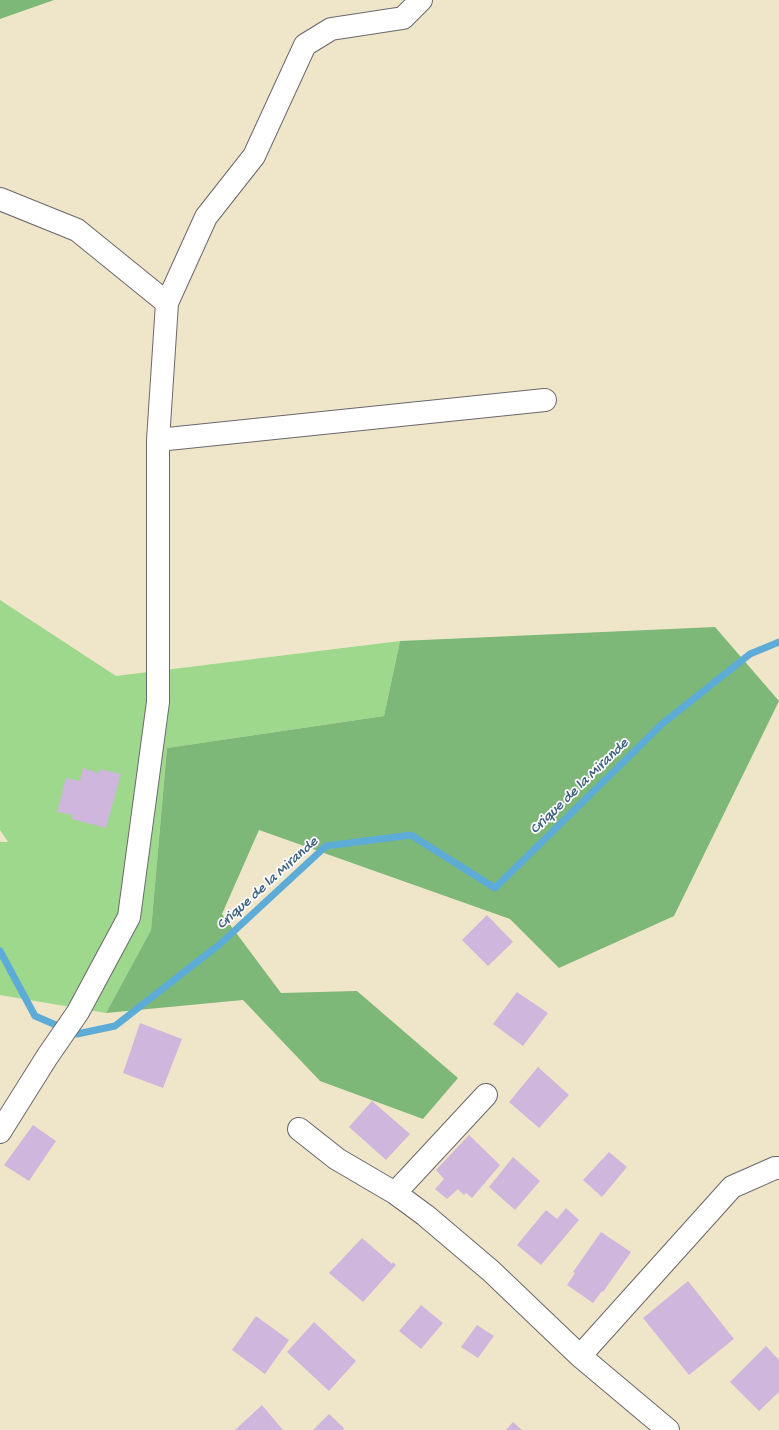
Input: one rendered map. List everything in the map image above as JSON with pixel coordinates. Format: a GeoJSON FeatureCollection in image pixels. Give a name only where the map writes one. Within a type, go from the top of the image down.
{"type":"FeatureCollection","features":[{"type":"Feature","properties":{"kind":"street"},"geometry":{"type":"LineString","coordinates":[[0,1132],[47,1057],[78,1012],[129,917],[158,702],[158,440],[167,303],[206,217],[254,156],[304,45],[331,29],[402,18],[421,0]]}},
{"type":"Feature","properties":{"kind":"street"},"geometry":{"type":"LineString","coordinates":[[0,199],[77,230],[167,303]]}},
{"type":"Feature","properties":{"kind":"street"},"geometry":{"type":"LineString","coordinates":[[158,440],[545,400]]}},
{"type":"Feature","properties":{"kind":"street"},"geometry":{"type":"LineString","coordinates":[[395,1194],[486,1095]]}},
{"type":"Feature","properties":{"kind":"street"},"geometry":{"type":"LineString","coordinates":[[299,1129],[337,1159],[425,1214],[491,1270],[580,1356],[668,1430]]}},
{"type":"Feature","properties":{"kind":"street"},"geometry":{"type":"LineString","coordinates":[[580,1356],[732,1187],[775,1168],[779,1168]]}},
{"type":"Feature","properties":{"kind":"green space"},"geometry":{"type":"Polygon","coordinates":[[[0,0],[54,0],[0,19],[0,0]]]}},
{"type":"Feature","properties":{"kind":"green space"},"geometry":{"type":"Polygon","coordinates":[[[0,600],[116,676],[400,641],[384,716],[167,748],[151,930],[106,1013],[0,995],[0,842],[8,842],[0,830],[0,600]]]}},
{"type":"Feature","properties":{"kind":"green space"},"geometry":{"type":"Polygon","coordinates":[[[715,627],[779,701],[674,916],[559,968],[510,919],[259,830],[222,914],[281,993],[357,991],[458,1078],[423,1119],[320,1081],[243,1000],[106,1013],[151,930],[167,748],[384,716],[400,641],[715,627]]]}},
{"type":"Feature","properties":{"kind":"building"},"geometry":{"type":"Polygon","coordinates":[[[83,768],[99,773],[100,769],[121,774],[106,828],[72,819],[73,815],[57,812],[66,778],[80,781],[83,768]]]}},
{"type":"Feature","properties":{"kind":"building"},"geometry":{"type":"Polygon","coordinates":[[[487,915],[513,942],[488,966],[462,940],[487,915]]]}},
{"type":"Feature","properties":{"kind":"building"},"geometry":{"type":"Polygon","coordinates":[[[517,992],[548,1013],[523,1046],[493,1024],[517,992]]]}},
{"type":"Feature","properties":{"kind":"building"},"geometry":{"type":"Polygon","coordinates":[[[140,1023],[182,1039],[163,1088],[123,1073],[140,1023]]]}},
{"type":"Feature","properties":{"kind":"building"},"geometry":{"type":"Polygon","coordinates":[[[538,1067],[569,1095],[539,1128],[509,1102],[538,1067]]]}},
{"type":"Feature","properties":{"kind":"building"},"geometry":{"type":"Polygon","coordinates":[[[372,1101],[410,1134],[386,1160],[349,1127],[372,1101]]]}},
{"type":"Feature","properties":{"kind":"building"},"geometry":{"type":"Polygon","coordinates":[[[33,1125],[56,1141],[29,1181],[4,1165],[33,1125]]]}},
{"type":"Feature","properties":{"kind":"building"},"geometry":{"type":"Polygon","coordinates":[[[469,1135],[500,1165],[472,1198],[466,1193],[464,1195],[458,1189],[447,1199],[435,1189],[444,1179],[436,1170],[469,1135]]]}},
{"type":"Feature","properties":{"kind":"building"},"geometry":{"type":"Polygon","coordinates":[[[609,1152],[627,1167],[602,1197],[583,1180],[609,1152]]]}},
{"type":"Feature","properties":{"kind":"building"},"geometry":{"type":"Polygon","coordinates":[[[513,1157],[540,1181],[515,1210],[489,1187],[513,1157]]]}},
{"type":"Feature","properties":{"kind":"building"},"geometry":{"type":"Polygon","coordinates":[[[566,1208],[579,1220],[541,1265],[517,1245],[546,1210],[557,1219],[566,1208]]]}},
{"type":"Feature","properties":{"kind":"building"},"geometry":{"type":"Polygon","coordinates":[[[601,1232],[631,1252],[603,1292],[602,1291],[593,1303],[567,1285],[575,1273],[573,1272],[601,1232]]]}},
{"type":"Feature","properties":{"kind":"building"},"geometry":{"type":"Polygon","coordinates":[[[362,1238],[392,1264],[393,1262],[396,1265],[363,1302],[329,1273],[362,1238]]]}},
{"type":"Feature","properties":{"kind":"building"},"geometry":{"type":"Polygon","coordinates":[[[688,1281],[734,1339],[689,1375],[643,1318],[688,1281]]]}},
{"type":"Feature","properties":{"kind":"building"},"geometry":{"type":"Polygon","coordinates":[[[421,1305],[443,1323],[421,1349],[399,1331],[421,1305]]]}},
{"type":"Feature","properties":{"kind":"building"},"geometry":{"type":"Polygon","coordinates":[[[256,1316],[289,1340],[265,1374],[232,1350],[256,1316]]]}},
{"type":"Feature","properties":{"kind":"building"},"geometry":{"type":"Polygon","coordinates":[[[314,1322],[356,1361],[329,1391],[287,1352],[314,1322]]]}},
{"type":"Feature","properties":{"kind":"building"},"geometry":{"type":"Polygon","coordinates":[[[477,1325],[494,1336],[478,1358],[461,1347],[477,1325]]]}},
{"type":"Feature","properties":{"kind":"building"},"geometry":{"type":"Polygon","coordinates":[[[766,1346],[779,1360],[779,1392],[759,1411],[730,1382],[766,1346]]]}},
{"type":"Feature","properties":{"kind":"building"},"geometry":{"type":"Polygon","coordinates":[[[262,1405],[283,1430],[235,1430],[262,1405]]]}},
{"type":"Feature","properties":{"kind":"building"},"geometry":{"type":"Polygon","coordinates":[[[329,1414],[344,1428],[343,1430],[313,1430],[329,1414]]]}},
{"type":"Feature","properties":{"kind":"building"},"geometry":{"type":"Polygon","coordinates":[[[513,1422],[522,1430],[506,1430],[513,1422]]]}},
{"type":"Feature","properties":{"kind":"waterway","name":"Crique de la Mirande"},"geometry":{"type":"LineString","coordinates":[[0,951],[35,1016],[77,1034],[115,1026],[220,944],[326,846],[411,835],[495,888],[662,724],[750,654],[779,642]]}}]}
